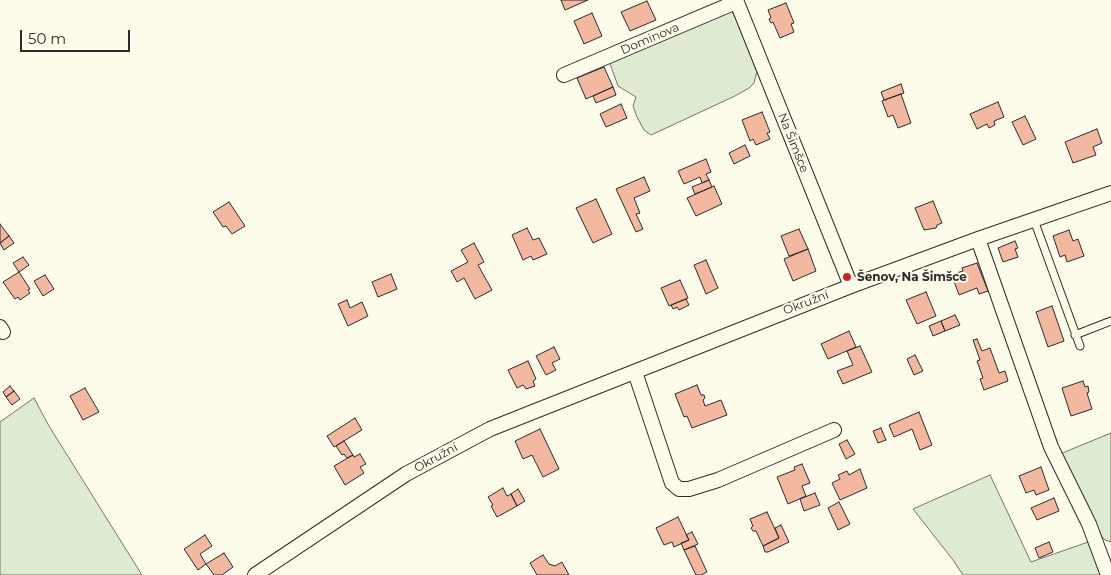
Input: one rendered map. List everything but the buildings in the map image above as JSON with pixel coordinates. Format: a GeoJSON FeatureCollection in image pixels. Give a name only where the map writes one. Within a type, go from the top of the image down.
{"type":"FeatureCollection","features":[{"type":"Feature","properties":{"kind":"street","name":"Dominova"},"geometry":{"type":"LineString","coordinates":[[564,75],[736,1]]}},
{"type":"Feature","properties":{"kind":"street","name":"Na Šimšce"},"geometry":{"type":"LineString","coordinates":[[736,1],[851,286]]}},
{"type":"Feature","properties":{"kind":"street","name":"Okružní"},"geometry":{"type":"LineString","coordinates":[[254,575],[406,474],[490,429],[851,286],[1111,193]]}},
{"type":"Feature","properties":{"kind":"street"},"geometry":{"type":"LineString","coordinates":[[978,239],[1051,447],[1089,524],[1108,575]]}},
{"type":"Feature","properties":{"kind":"street"},"geometry":{"type":"LineString","coordinates":[[634,372],[672,483],[679,489],[690,489],[718,480],[834,430]]}},
{"type":"Feature","properties":{"kind":"lane"},"geometry":{"type":"LineString","coordinates":[[1034,220],[1080,346]]}},
{"type":"Feature","properties":{"kind":"lane"},"geometry":{"type":"LineString","coordinates":[[1076,335],[1111,321]]}},
{"type":"Feature","properties":{"kind":"green space"},"geometry":{"type":"Polygon","coordinates":[[[731,9],[757,71],[754,83],[735,96],[651,135],[644,130],[637,117],[633,106],[636,97],[618,86],[608,58],[731,9]]]}},
{"type":"Feature","properties":{"kind":"green space"},"geometry":{"type":"Polygon","coordinates":[[[34,398],[49,426],[142,575],[0,575],[0,422],[34,398]]]}},
{"type":"Feature","properties":{"kind":"green space"},"geometry":{"type":"Polygon","coordinates":[[[1111,433],[1111,542],[1105,540],[1094,528],[1060,454],[1111,433]]]}},
{"type":"Feature","properties":{"kind":"green space"},"geometry":{"type":"Polygon","coordinates":[[[990,475],[1031,562],[1091,541],[1102,575],[963,575],[913,509],[990,475]]]}},
{"type":"Feature","properties":{"kind":"place","name":"Šenov, Na Šimšce"},"geometry":{"type":"Point","coordinates":[847,277]}}]}
